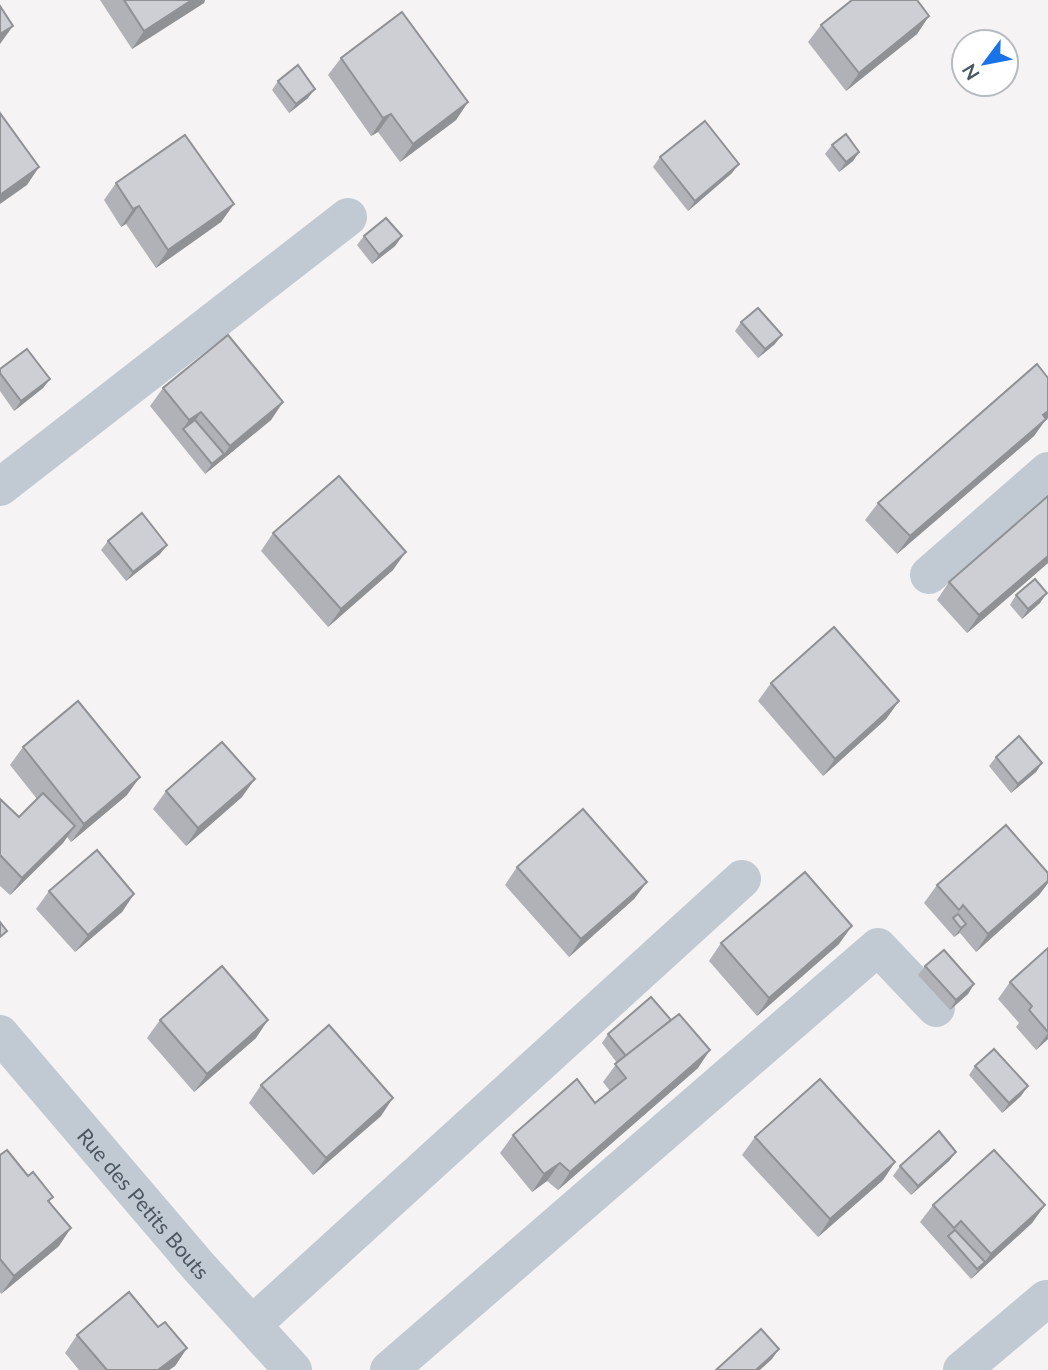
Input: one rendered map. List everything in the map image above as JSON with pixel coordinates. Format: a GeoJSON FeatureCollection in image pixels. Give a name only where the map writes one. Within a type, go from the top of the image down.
{"type":"FeatureCollection","features":[{"type":"Feature","properties":{"kind":"street"},"geometry":{"type":"LineString","coordinates":[[0,487],[348,217]]}},
{"type":"Feature","properties":{"kind":"street"},"geometry":{"type":"LineString","coordinates":[[929,575],[1048,471]]}},
{"type":"Feature","properties":{"kind":"street"},"geometry":{"type":"LineString","coordinates":[[252,1325],[742,879]]}},
{"type":"Feature","properties":{"kind":"street"},"geometry":{"type":"LineString","coordinates":[[389,1370],[878,947],[936,1008]]}},
{"type":"Feature","properties":{"kind":"street","name":"Rue des Petits Bouts"},"geometry":{"type":"LineString","coordinates":[[0,1034],[293,1370]]}},
{"type":"Feature","properties":{"kind":"street"},"geometry":{"type":"LineString","coordinates":[[962,1370],[1046,1299]]}},
{"type":"Feature","properties":{"kind":"building"},"geometry":{"type":"Polygon","coordinates":[[[124,0],[192,0],[144,31],[124,0]]]}},
{"type":"Feature","properties":{"kind":"building"},"geometry":{"type":"Polygon","coordinates":[[[852,0],[917,0],[929,16],[859,73],[821,25],[852,0]]]}},
{"type":"Feature","properties":{"kind":"building"},"geometry":{"type":"Polygon","coordinates":[[[0,6],[13,26],[0,34],[0,6]]]}},
{"type":"Feature","properties":{"kind":"building"},"geometry":{"type":"Polygon","coordinates":[[[402,12],[468,102],[413,144],[391,114],[383,118],[341,58],[402,12]]]}},
{"type":"Feature","properties":{"kind":"building"},"geometry":{"type":"Polygon","coordinates":[[[298,65],[315,89],[296,104],[278,81],[298,65]]]}},
{"type":"Feature","properties":{"kind":"building"},"geometry":{"type":"Polygon","coordinates":[[[0,113],[39,167],[0,195],[0,113]]]}},
{"type":"Feature","properties":{"kind":"building"},"geometry":{"type":"Polygon","coordinates":[[[705,121],[739,164],[695,201],[660,157],[705,121]]]}},
{"type":"Feature","properties":{"kind":"building"},"geometry":{"type":"Polygon","coordinates":[[[846,134],[859,152],[846,162],[832,145],[846,134]]]}},
{"type":"Feature","properties":{"kind":"building"},"geometry":{"type":"Polygon","coordinates":[[[185,135],[234,204],[168,250],[139,206],[133,209],[116,183],[185,135]]]}},
{"type":"Feature","properties":{"kind":"building"},"geometry":{"type":"Polygon","coordinates":[[[386,218],[402,236],[379,255],[364,236],[386,218]]]}},
{"type":"Feature","properties":{"kind":"building"},"geometry":{"type":"Polygon","coordinates":[[[758,308],[782,335],[765,349],[741,322],[758,308]]]}},
{"type":"Feature","properties":{"kind":"building"},"geometry":{"type":"Polygon","coordinates":[[[228,335],[283,402],[230,446],[201,412],[189,420],[163,388],[228,335]]]}},
{"type":"Feature","properties":{"kind":"building"},"geometry":{"type":"Polygon","coordinates":[[[27,349],[50,379],[21,401],[0,373],[0,369],[27,349]]]}},
{"type":"Feature","properties":{"kind":"building"},"geometry":{"type":"Polygon","coordinates":[[[1037,364],[1048,378],[1048,411],[1043,415],[1046,419],[910,536],[878,503],[1037,364]]]}},
{"type":"Feature","properties":{"kind":"building"},"geometry":{"type":"Polygon","coordinates":[[[195,420],[224,454],[212,464],[183,429],[195,420]]]}},
{"type":"Feature","properties":{"kind":"building"},"geometry":{"type":"Polygon","coordinates":[[[339,476],[406,552],[341,609],[273,533],[339,476]]]}},
{"type":"Feature","properties":{"kind":"building"},"geometry":{"type":"Polygon","coordinates":[[[1048,496],[1048,556],[979,615],[949,582],[1048,496]]]}},
{"type":"Feature","properties":{"kind":"building"},"geometry":{"type":"Polygon","coordinates":[[[142,513],[167,545],[133,572],[108,541],[142,513]]]}},
{"type":"Feature","properties":{"kind":"building"},"geometry":{"type":"Polygon","coordinates":[[[1035,579],[1047,593],[1028,609],[1016,595],[1035,579]]]}},
{"type":"Feature","properties":{"kind":"building"},"geometry":{"type":"Polygon","coordinates":[[[834,627],[899,701],[835,759],[771,683],[834,627]]]}},
{"type":"Feature","properties":{"kind":"building"},"geometry":{"type":"Polygon","coordinates":[[[78,701],[140,777],[84,824],[23,747],[78,701]]]}},
{"type":"Feature","properties":{"kind":"building"},"geometry":{"type":"Polygon","coordinates":[[[1019,736],[1042,763],[1018,784],[996,757],[1019,736]]]}},
{"type":"Feature","properties":{"kind":"building"},"geometry":{"type":"Polygon","coordinates":[[[222,742],[255,779],[198,828],[166,791],[222,742]]]}},
{"type":"Feature","properties":{"kind":"building"},"geometry":{"type":"Polygon","coordinates":[[[43,793],[75,826],[22,878],[0,855],[0,799],[19,817],[43,793]]]}},
{"type":"Feature","properties":{"kind":"building"},"geometry":{"type":"Polygon","coordinates":[[[583,809],[647,882],[581,939],[517,867],[583,809]]]}},
{"type":"Feature","properties":{"kind":"building"},"geometry":{"type":"Polygon","coordinates":[[[1006,825],[1048,873],[1048,881],[988,934],[963,905],[959,910],[937,885],[1006,825]]]}},
{"type":"Feature","properties":{"kind":"building"},"geometry":{"type":"Polygon","coordinates":[[[97,850],[134,894],[88,935],[49,891],[97,850]]]}},
{"type":"Feature","properties":{"kind":"building"},"geometry":{"type":"Polygon","coordinates":[[[805,872],[852,926],[769,998],[721,943],[805,872]]]}},
{"type":"Feature","properties":{"kind":"building"},"geometry":{"type":"Polygon","coordinates":[[[958,914],[966,924],[961,928],[953,918],[958,914]]]}},
{"type":"Feature","properties":{"kind":"building"},"geometry":{"type":"Polygon","coordinates":[[[0,922],[7,931],[0,937],[0,922]]]}},
{"type":"Feature","properties":{"kind":"building"},"geometry":{"type":"Polygon","coordinates":[[[1048,948],[1048,1032],[1029,1010],[1032,1006],[1010,982],[1048,948]]]}},
{"type":"Feature","properties":{"kind":"building"},"geometry":{"type":"Polygon","coordinates":[[[944,950],[974,984],[956,1000],[925,966],[944,950]]]}},
{"type":"Feature","properties":{"kind":"building"},"geometry":{"type":"Polygon","coordinates":[[[222,966],[268,1020],[207,1074],[160,1020],[222,966]]]}},
{"type":"Feature","properties":{"kind":"building"},"geometry":{"type":"Polygon","coordinates":[[[651,997],[671,1020],[626,1056],[608,1034],[651,997]]]}},
{"type":"Feature","properties":{"kind":"building"},"geometry":{"type":"Polygon","coordinates":[[[679,1014],[710,1050],[570,1172],[560,1163],[544,1174],[513,1135],[577,1079],[595,1103],[626,1078],[615,1064],[679,1014]]]}},
{"type":"Feature","properties":{"kind":"building"},"geometry":{"type":"Polygon","coordinates":[[[329,1025],[393,1098],[326,1158],[261,1085],[329,1025]]]}},
{"type":"Feature","properties":{"kind":"building"},"geometry":{"type":"Polygon","coordinates":[[[994,1049],[1028,1086],[1009,1103],[975,1066],[994,1049]]]}},
{"type":"Feature","properties":{"kind":"building"},"geometry":{"type":"Polygon","coordinates":[[[820,1079],[895,1162],[830,1219],[755,1137],[820,1079]]]}},
{"type":"Feature","properties":{"kind":"building"},"geometry":{"type":"Polygon","coordinates":[[[939,1131],[956,1152],[918,1186],[900,1166],[939,1131]]]}},
{"type":"Feature","properties":{"kind":"building"},"geometry":{"type":"Polygon","coordinates":[[[7,1150],[28,1176],[33,1172],[53,1197],[48,1201],[71,1228],[14,1276],[0,1259],[0,1155],[7,1150]]]}},
{"type":"Feature","properties":{"kind":"building"},"geometry":{"type":"Polygon","coordinates":[[[994,1150],[1045,1205],[991,1254],[961,1221],[954,1228],[933,1205],[994,1150]]]}},
{"type":"Feature","properties":{"kind":"building"},"geometry":{"type":"Polygon","coordinates":[[[955,1230],[985,1262],[977,1269],[948,1236],[955,1230]]]}},
{"type":"Feature","properties":{"kind":"building"},"geometry":{"type":"Polygon","coordinates":[[[129,1292],[158,1327],[165,1322],[187,1348],[158,1370],[107,1370],[77,1335],[129,1292]]]}},
{"type":"Feature","properties":{"kind":"building"},"geometry":{"type":"Polygon","coordinates":[[[761,1329],[779,1349],[756,1370],[716,1370],[761,1329]]]}}]}
